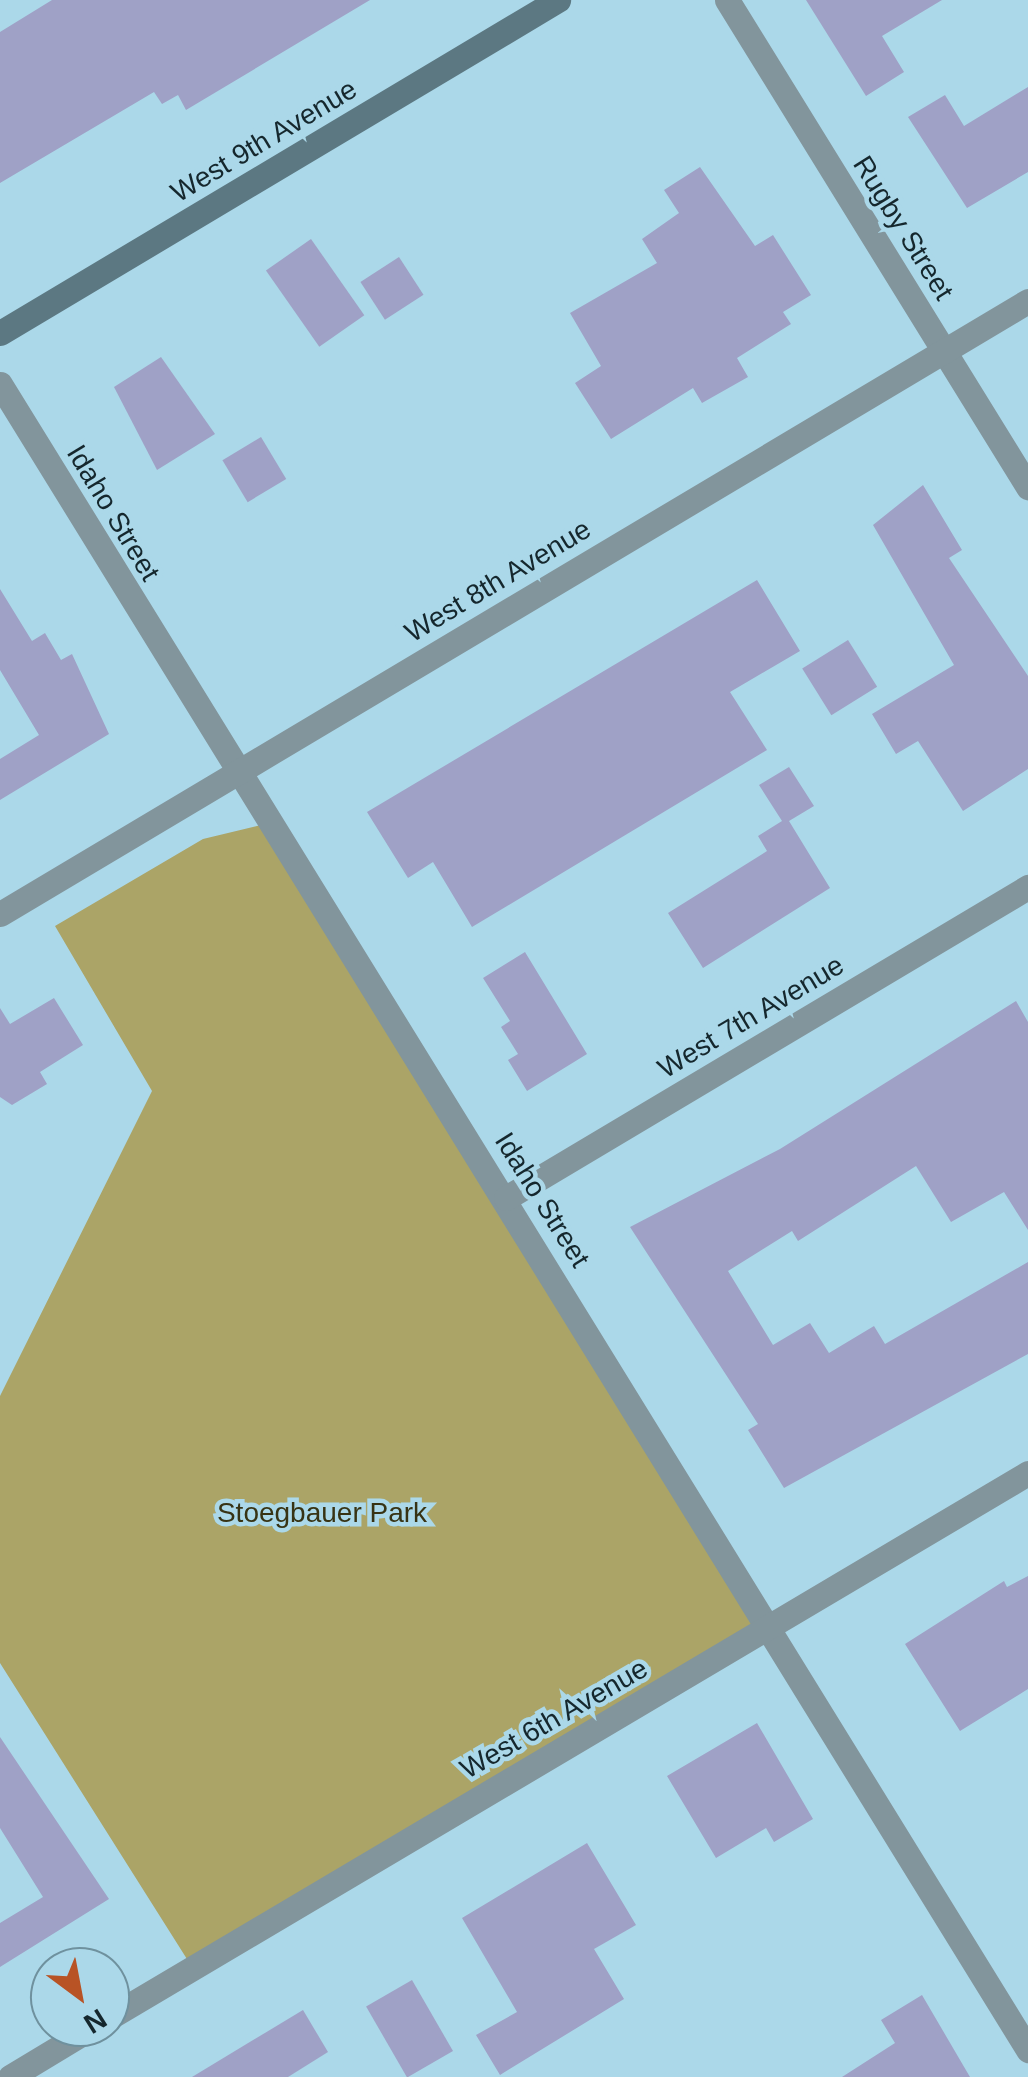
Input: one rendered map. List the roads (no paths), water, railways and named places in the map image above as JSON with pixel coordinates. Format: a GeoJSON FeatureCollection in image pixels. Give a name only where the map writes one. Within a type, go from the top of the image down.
{"type":"FeatureCollection","features":[{"type":"Feature","properties":{"kind":"main road","name":"West 9th Avenue"},"geometry":{"type":"LineString","coordinates":[[0,333],[558,0]]}},
{"type":"Feature","properties":{"kind":"street","name":"Rugby Street"},"geometry":{"type":"LineString","coordinates":[[727,0],[1028,487]]}},
{"type":"Feature","properties":{"kind":"street","name":"West 8th Avenue"},"geometry":{"type":"LineString","coordinates":[[0,914],[1028,302]]}},
{"type":"Feature","properties":{"kind":"street","name":"Idaho Street"},"geometry":{"type":"LineString","coordinates":[[0,384],[236,772],[506,1198],[1028,2050]]}},
{"type":"Feature","properties":{"kind":"street","name":"West 7th Avenue"},"geometry":{"type":"LineString","coordinates":[[506,1198],[1028,887]]}},
{"type":"Feature","properties":{"kind":"street","name":"West 6th Avenue"},"geometry":{"type":"LineString","coordinates":[[130,2004],[1028,1473]]}},
{"type":"Feature","properties":{"kind":"street"},"geometry":{"type":"LineString","coordinates":[[10,2077],[60,2047]]}},
{"type":"Feature","properties":{"kind":"park label","name":"Stoegbauer Park"},"geometry":{"type":"Point","coordinates":[322,1513]}}]}
